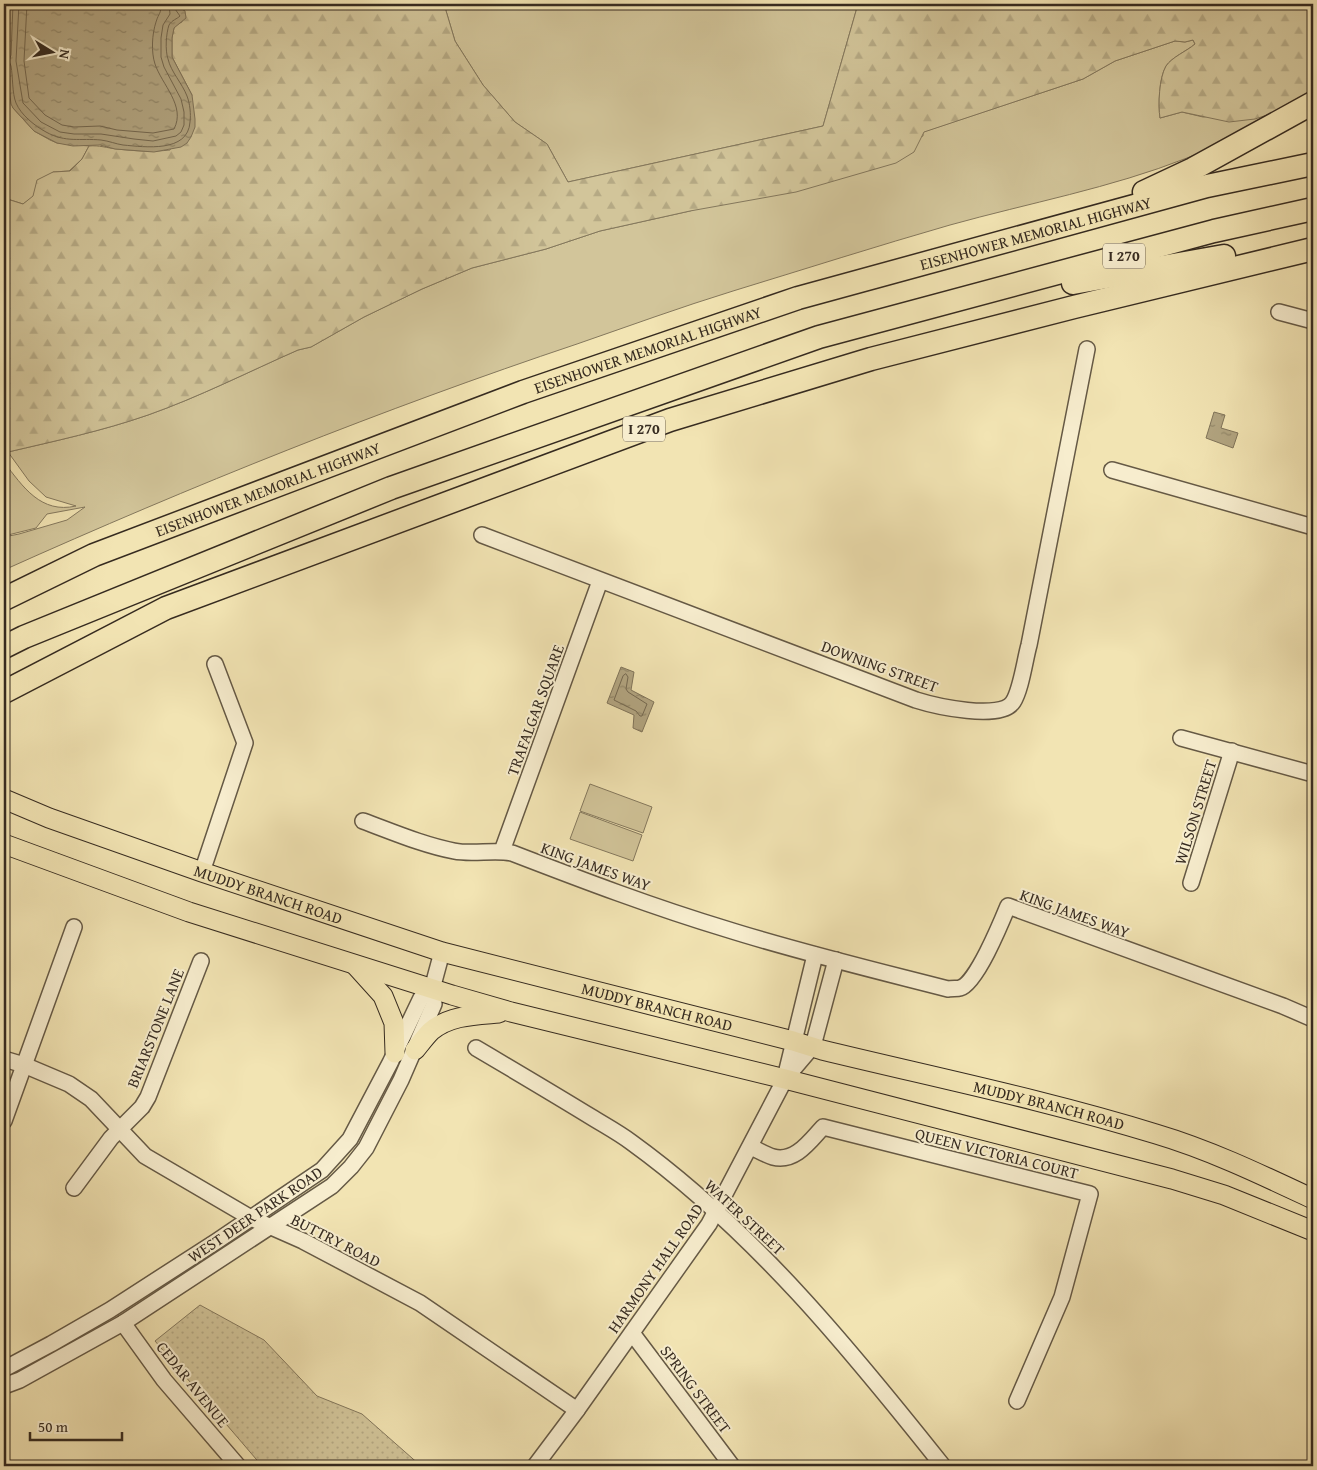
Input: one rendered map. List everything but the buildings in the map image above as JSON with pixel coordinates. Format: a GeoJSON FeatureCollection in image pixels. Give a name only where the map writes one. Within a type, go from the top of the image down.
{"type":"FeatureCollection","features":[{"type":"Feature","properties":{"kind":"highway"},"geometry":{"type":"LineString","coordinates":[[1081,220],[1193,169],[1313,103]]}},
{"type":"Feature","properties":{"kind":"highway","name":"EISENHOWER MEMORIAL HIGHWAY"},"geometry":{"type":"LineString","coordinates":[[4,599],[94,555],[523,392],[798,298],[1207,186],[1313,164]]}},
{"type":"Feature","properties":{"kind":"highway","name":"I 270"},"geometry":{"type":"LineString","coordinates":[[4,647],[24,637],[391,488],[819,337],[1214,232],[1313,209]]}},
{"type":"Feature","properties":{"kind":"highway"},"geometry":{"type":"LineString","coordinates":[[936,306],[1313,240]]}},
{"type":"Feature","properties":{"kind":"highway","name":"I 270"},"geometry":{"type":"LineString","coordinates":[[4,692],[166,608],[670,420],[870,359],[1313,249]]}},
{"type":"Feature","properties":{"kind":"main road","name":"MUDDY BRANCH ROAD"},"geometry":{"type":"LineString","coordinates":[[4,799],[49,818],[202,872],[442,952],[813,1046],[830,1052],[1039,1101],[1157,1134],[1203,1150],[1313,1199]]}},
{"type":"Feature","properties":{"kind":"main road"},"geometry":{"type":"LineString","coordinates":[[4,844],[189,912],[511,1012],[785,1079],[1172,1179],[1224,1195],[1313,1232]]}},
{"type":"Feature","properties":{"kind":"main road"},"geometry":{"type":"LineString","coordinates":[[354,964],[383,996],[394,1023],[395,1053]]}},
{"type":"Feature","properties":{"kind":"main road"},"geometry":{"type":"LineString","coordinates":[[415,1050],[431,1031],[459,1018],[511,1012]]}},
{"type":"Feature","properties":{"kind":"street"},"geometry":{"type":"LineString","coordinates":[[1280,312],[1313,321]]}},
{"type":"Feature","properties":{"kind":"street","name":"DOWNING STREET"},"geometry":{"type":"LineString","coordinates":[[482,535],[916,700],[988,712],[1007,708],[1013,702],[1017,692],[1029,645],[1087,349]]}},
{"type":"Feature","properties":{"kind":"street"},"geometry":{"type":"LineString","coordinates":[[1112,470],[1313,527]]}},
{"type":"Feature","properties":{"kind":"street","name":"TRAFALGAR SQUARE"},"geometry":{"type":"LineString","coordinates":[[502,851],[600,581]]}},
{"type":"Feature","properties":{"kind":"street"},"geometry":{"type":"LineString","coordinates":[[202,872],[245,743],[215,664]]}},
{"type":"Feature","properties":{"kind":"street"},"geometry":{"type":"LineString","coordinates":[[1181,738],[1313,774]]}},
{"type":"Feature","properties":{"kind":"street","name":"WILSON STREET"},"geometry":{"type":"LineString","coordinates":[[1191,883],[1232,751]]}},
{"type":"Feature","properties":{"kind":"street","name":"KING JAMES WAY"},"geometry":{"type":"LineString","coordinates":[[363,821],[441,848],[470,853],[502,851],[665,910],[815,955],[948,989],[962,988],[972,980],[1008,906],[1313,1018]]}},
{"type":"Feature","properties":{"kind":"street"},"geometry":{"type":"LineString","coordinates":[[4,1121],[74,927]]}},
{"type":"Feature","properties":{"kind":"street","name":"WEST DEER PARK ROAD"},"geometry":{"type":"LineString","coordinates":[[4,1386],[20,1380],[123,1323],[268,1226],[332,1186],[366,1148],[379,1126],[415,1050],[434,1004],[432,988],[442,952]]}},
{"type":"Feature","properties":{"kind":"street"},"geometry":{"type":"LineString","coordinates":[[785,1079],[815,955]]}},
{"type":"Feature","properties":{"kind":"street","name":"BRIARSTONE LANE"},"geometry":{"type":"LineString","coordinates":[[74,1188],[111,1138],[142,1107],[148,1097],[201,960]]}},
{"type":"Feature","properties":{"kind":"street"},"geometry":{"type":"LineString","coordinates":[[785,1079],[813,1046],[836,960]]}},
{"type":"Feature","properties":{"kind":"street","name":"WEST DEER PARK ROAD"},"geometry":{"type":"LineString","coordinates":[[4,1369],[110,1310],[322,1170],[350,1139],[395,1053],[421,998],[432,988]]}},
{"type":"Feature","properties":{"kind":"street","name":"WATER STREET"},"geometry":{"type":"LineString","coordinates":[[476,1048],[557,1095],[631,1142],[716,1210],[797,1291],[875,1381],[943,1466]]}},
{"type":"Feature","properties":{"kind":"street","name":"BUTTRY ROAD"},"geometry":{"type":"LineString","coordinates":[[4,1059],[54,1077],[81,1091],[96,1103],[145,1156],[252,1218],[303,1241],[420,1303],[577,1410]]}},
{"type":"Feature","properties":{"kind":"street","name":"HARMONY HALL ROAD"},"geometry":{"type":"LineString","coordinates":[[535,1466],[709,1224],[785,1079]]}},
{"type":"Feature","properties":{"kind":"street","name":"QUEEN VICTORIA COURT"},"geometry":{"type":"LineString","coordinates":[[751,1147],[773,1157],[786,1158],[799,1152],[823,1128],[1090,1194],[1062,1297],[1017,1401]]}},
{"type":"Feature","properties":{"kind":"street","name":"CEDAR AVENUE"},"geometry":{"type":"LineString","coordinates":[[123,1323],[164,1380],[238,1466]]}},
{"type":"Feature","properties":{"kind":"street","name":"SPRING STREET"},"geometry":{"type":"LineString","coordinates":[[632,1333],[732,1466]]}},
{"type":"Feature","properties":{"kind":"green space"},"geometry":{"type":"Polygon","coordinates":[[[4,4],[8,4],[7,24],[13,108],[34,131],[50,140],[57,143],[89,146],[82,159],[69,171],[53,172],[33,197],[23,204],[4,198],[4,4]]]}},
{"type":"Feature","properties":{"kind":"green space"},"geometry":{"type":"Polygon","coordinates":[[[180,4],[444,4],[455,41],[483,85],[515,122],[547,144],[568,182],[823,126],[858,4],[1313,4],[1313,92],[1285,109],[1255,119],[1229,122],[1182,112],[1160,118],[1160,92],[1166,66],[1195,44],[1193,40],[1185,42],[1175,41],[1115,61],[1083,79],[924,132],[914,152],[896,163],[796,192],[690,211],[600,231],[546,249],[472,268],[422,289],[364,317],[311,347],[298,350],[167,408],[96,431],[8,452],[4,447],[4,198],[23,204],[33,196],[37,180],[53,172],[70,171],[82,159],[89,146],[137,151],[170,150],[192,95],[172,57],[174,28],[182,22],[184,10],[180,8],[180,4]]]}},
{"type":"Feature","properties":{"kind":"green space"},"geometry":{"type":"Polygon","coordinates":[[[444,4],[858,4],[823,126],[568,182],[547,144],[515,122],[483,85],[455,41],[444,4]]]}},
{"type":"Feature","properties":{"kind":"green space"},"geometry":{"type":"Polygon","coordinates":[[[1193,40],[1195,44],[1166,66],[1160,92],[1160,118],[1182,112],[1203,117],[1285,109],[1212,147],[1158,169],[1099,187],[950,225],[868,249],[733,291],[504,369],[288,450],[145,508],[4,570],[4,537],[67,520],[85,507],[47,514],[36,528],[4,536],[4,462],[18,481],[43,502],[53,506],[76,506],[46,497],[29,481],[8,452],[96,431],[167,408],[298,350],[311,347],[364,317],[422,289],[472,268],[546,249],[600,231],[690,211],[923,136],[923,132],[1083,79],[1115,61],[1175,41],[1185,42],[1193,40]]]}},
{"type":"Feature","properties":{"kind":"green space"},"geometry":{"type":"Polygon","coordinates":[[[590,784],[652,807],[643,833],[580,811],[590,784]]]}},
{"type":"Feature","properties":{"kind":"green space"},"geometry":{"type":"Polygon","coordinates":[[[580,812],[642,835],[633,861],[570,839],[580,812]]]}},
{"type":"Feature","properties":{"kind":"green space"},"geometry":{"type":"Polygon","coordinates":[[[200,1305],[264,1340],[317,1396],[362,1414],[421,1466],[262,1466],[155,1341],[200,1305]]]}},
{"type":"Feature","properties":{"kind":"water"},"geometry":{"type":"Polygon","coordinates":[[[8,4],[180,4],[180,8],[185,11],[186,18],[174,28],[172,57],[192,95],[195,127],[187,143],[181,147],[154,152],[115,149],[100,145],[73,146],[57,143],[34,131],[11,104],[6,65],[8,4]]]}},
{"type":"Feature","properties":{"kind":"water"},"geometry":{"type":"Polygon","coordinates":[[[1214,412],[1225,415],[1221,428],[1238,433],[1233,448],[1206,438],[1214,412]]]}},
{"type":"Feature","properties":{"kind":"water"},"geometry":{"type":"Polygon","coordinates":[[[621,667],[634,672],[631,690],[654,702],[642,732],[633,728],[634,715],[607,703],[621,667]]]}}]}
